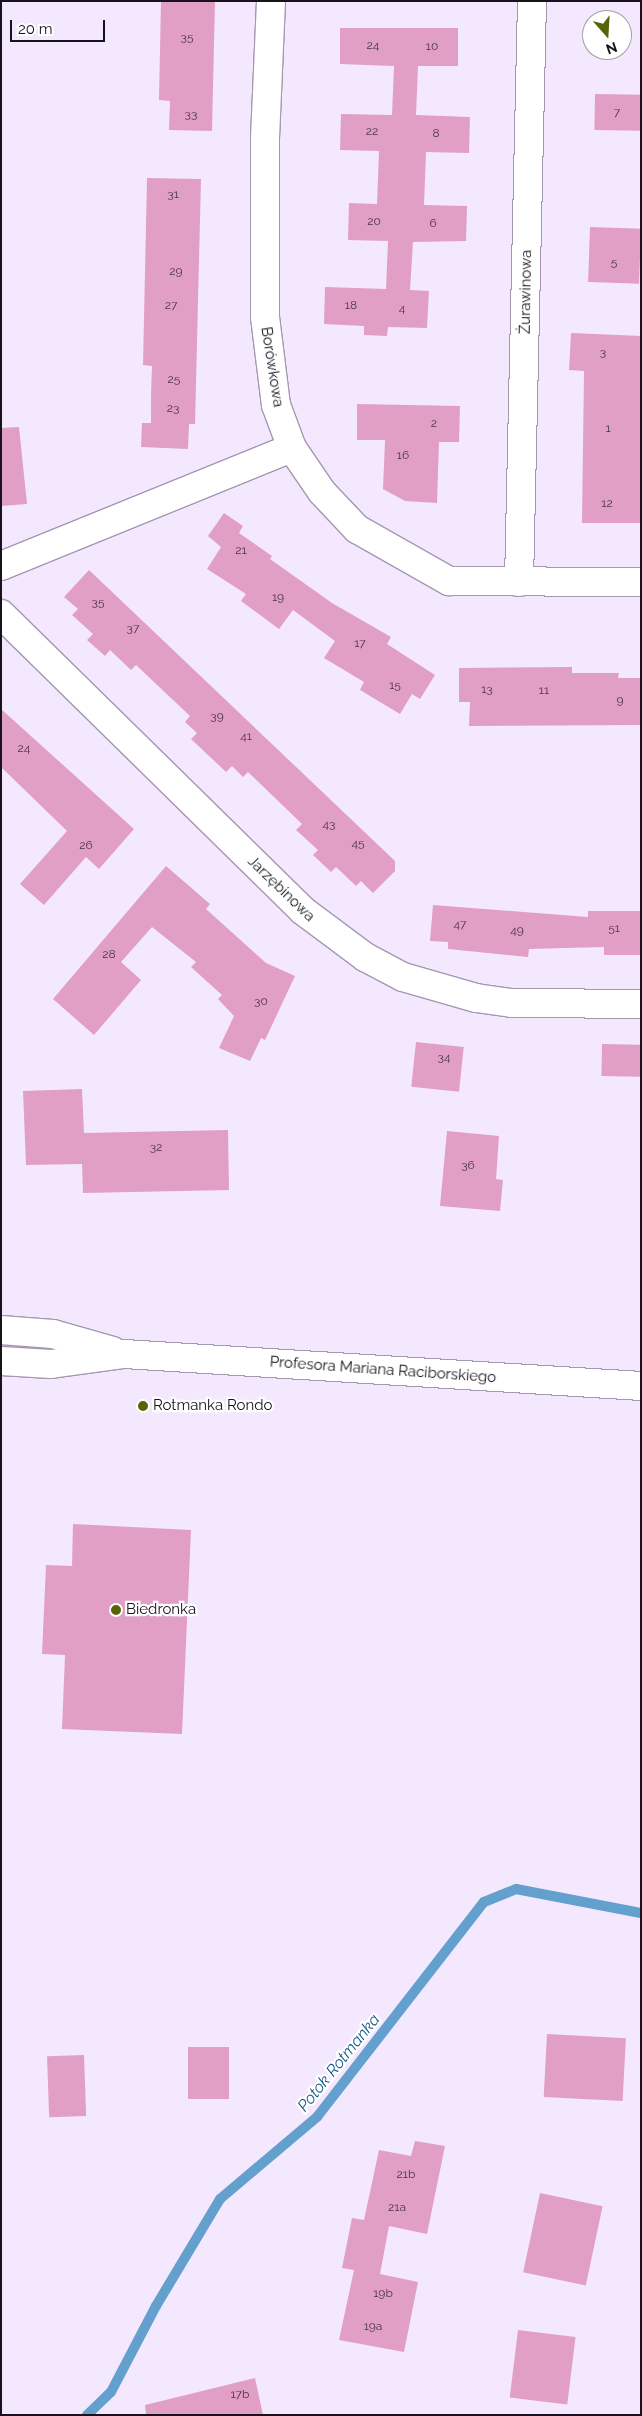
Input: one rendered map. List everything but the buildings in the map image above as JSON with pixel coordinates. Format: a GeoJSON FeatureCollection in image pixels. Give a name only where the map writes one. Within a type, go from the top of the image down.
{"type":"FeatureCollection","features":[{"type":"Feature","properties":{"kind":"street","name":"Borówkowa"},"geometry":{"type":"LineString","coordinates":[[271,1],[265,139],[265,317],[276,405],[292,448],[322,492],[365,534],[449,581],[641,582]]}},
{"type":"Feature","properties":{"kind":"street","name":"Żurawinowa"},"geometry":{"type":"LineString","coordinates":[[519,582],[532,1]]}},
{"type":"Feature","properties":{"kind":"street"},"geometry":{"type":"LineString","coordinates":[[1,566],[292,448]]}},
{"type":"Feature","properties":{"kind":"street","name":"Jarzębinowa"},"geometry":{"type":"LineString","coordinates":[[1,614],[302,910],[365,957],[403,977],[476,998],[512,1003],[641,1004]]}},
{"type":"Feature","properties":{"kind":"street","name":"Profesora Mariana Raciborskiego"},"geometry":{"type":"LineString","coordinates":[[1,1330],[53,1334],[124,1354]]}},
{"type":"Feature","properties":{"kind":"street","name":"Profesora Mariana Raciborskiego"},"geometry":{"type":"LineString","coordinates":[[1,1361],[51,1364],[124,1354],[641,1386]]}},
{"type":"Feature","properties":{"kind":"waterway","name":"Potok Rotmanka"},"geometry":{"type":"LineString","coordinates":[[87,2415],[111,2392],[156,2306],[220,2199],[317,2117],[484,1902],[516,1889],[641,1913]]}},
{"type":"Feature","properties":{"kind":"place","name":"Rotmanka Rondo"},"geometry":{"type":"Point","coordinates":[143,1406]}},
{"type":"Feature","properties":{"kind":"place","name":"Biedronka"},"geometry":{"type":"Point","coordinates":[116,1610]}}]}
